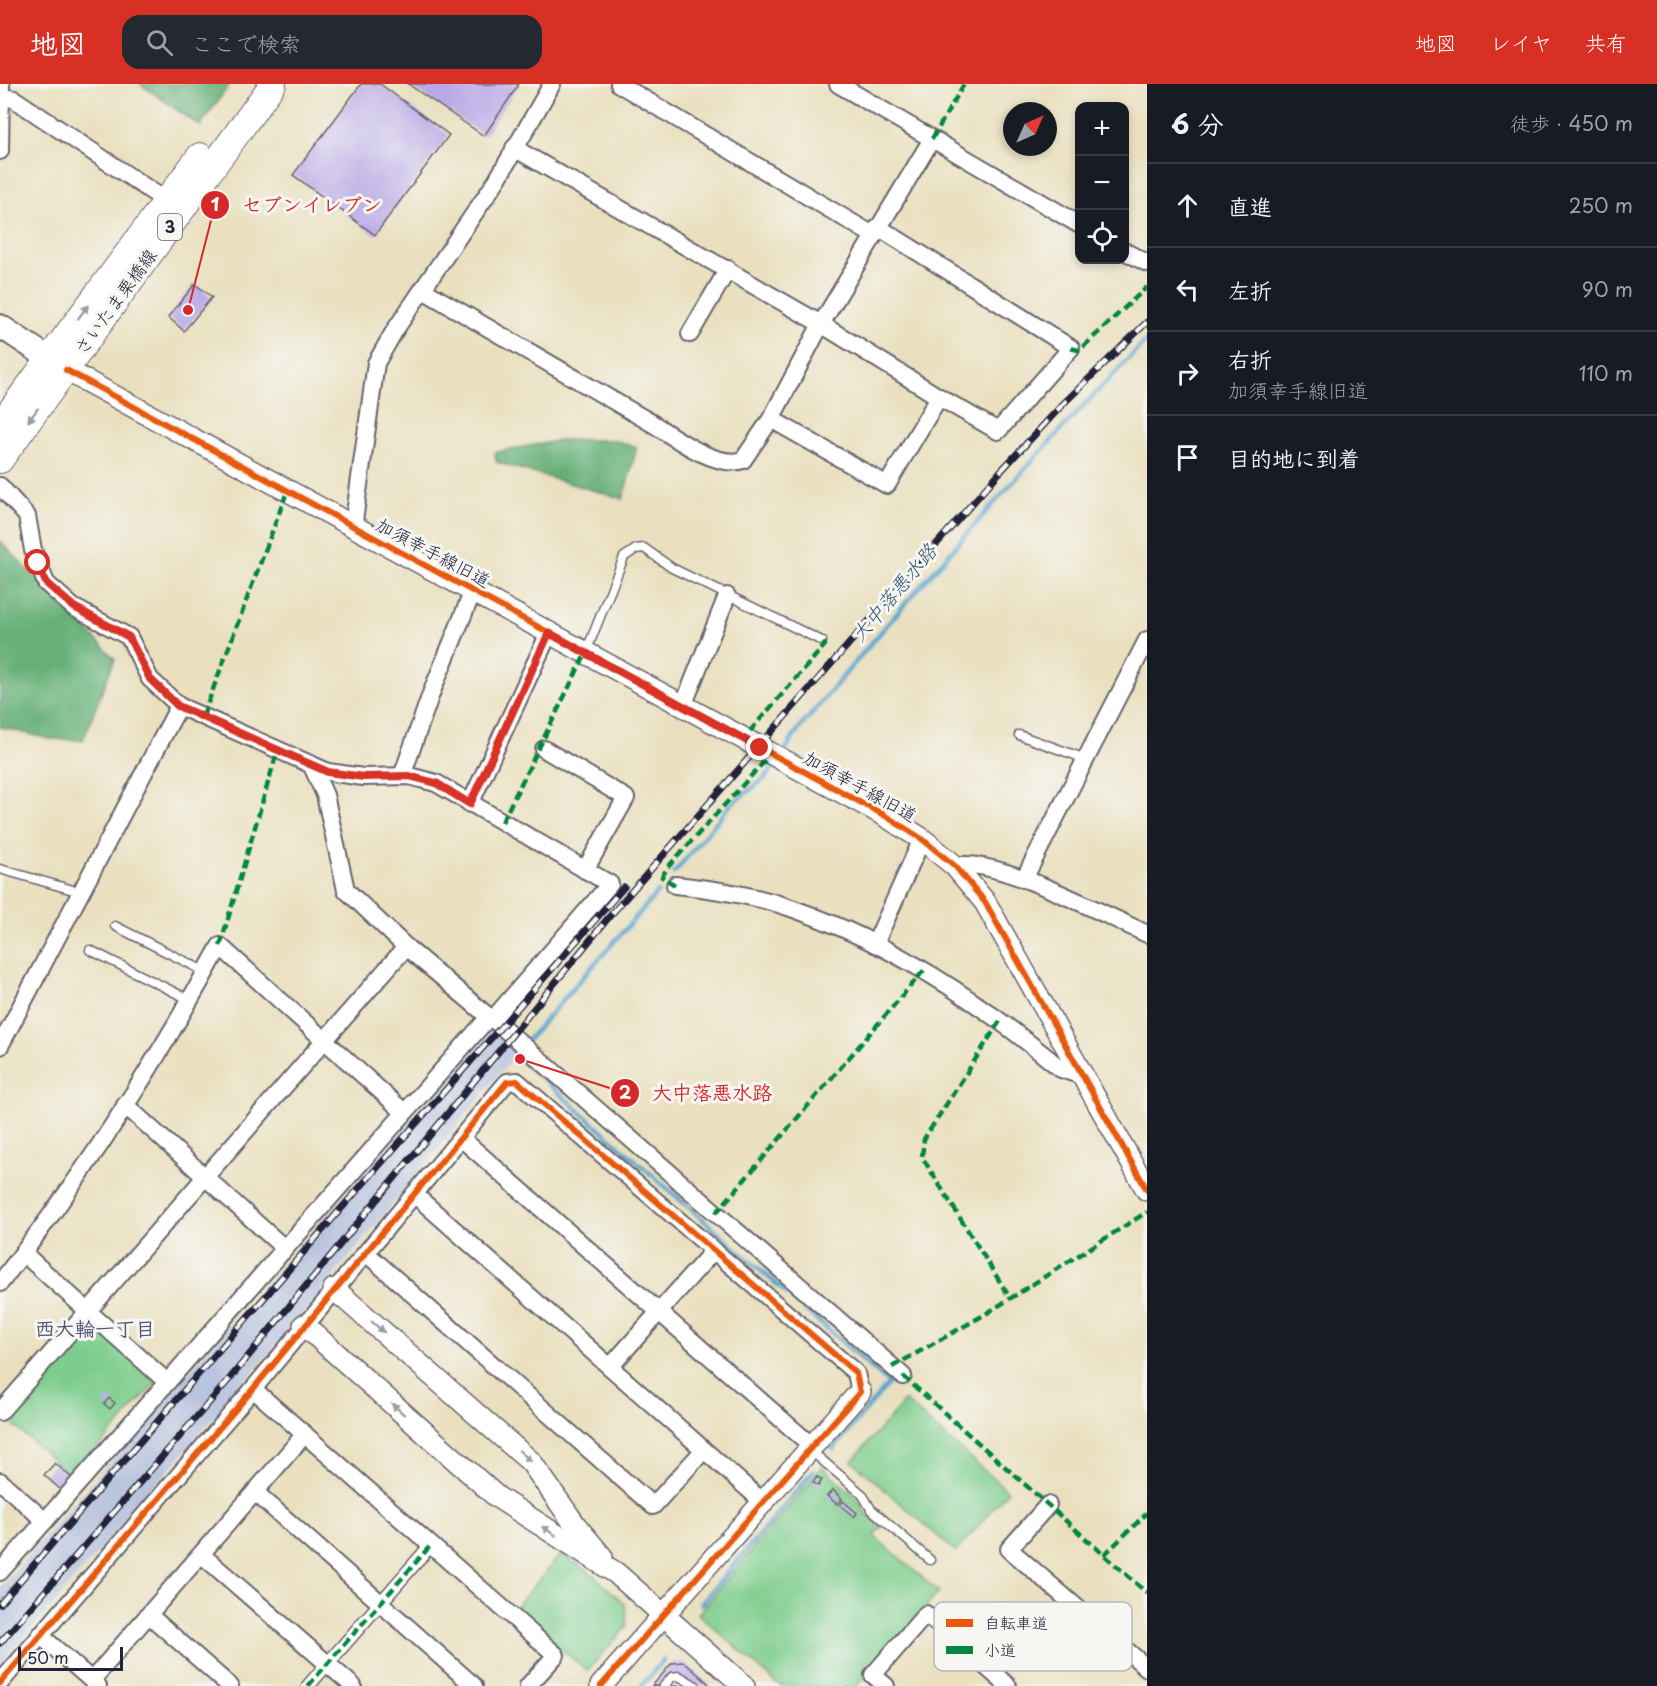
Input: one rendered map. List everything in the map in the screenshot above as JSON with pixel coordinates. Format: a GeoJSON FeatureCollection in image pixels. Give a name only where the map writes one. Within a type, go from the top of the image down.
{"type":"FeatureCollection","features":[{"type":"Feature","properties":{"kind":"main road","name":"さいたま栗橋線"},"geometry":{"type":"LineString","coordinates":[[0,460],[57,364],[166,201],[254,84]]}},
{"type":"Feature","properties":{"kind":"main road","name":"さいたま栗橋線"},"geometry":{"type":"LineString","coordinates":[[0,425],[57,364],[273,84]]}},
{"type":"Feature","properties":{"kind":"main road"},"geometry":{"type":"LineString","coordinates":[[0,326],[57,364]]}},
{"type":"Feature","properties":{"kind":"street"},"geometry":{"type":"LineString","coordinates":[[353,528],[376,363],[395,330],[497,180],[552,84]]}},
{"type":"Feature","properties":{"kind":"street"},"geometry":{"type":"LineString","coordinates":[[514,148],[728,269],[998,431],[1071,348],[875,231],[619,84]]}},
{"type":"Feature","properties":{"kind":"street"},"geometry":{"type":"LineString","coordinates":[[838,84],[1075,222]]}},
{"type":"Feature","properties":{"kind":"street"},"geometry":{"type":"LineString","coordinates":[[2,91],[166,201]]}},
{"type":"Feature","properties":{"kind":"street"},"geometry":{"type":"LineString","coordinates":[[0,151],[2,91]]}},
{"type":"Feature","properties":{"kind":"street"},"geometry":{"type":"LineString","coordinates":[[423,290],[655,425],[692,450],[735,463],[743,460],[771,418],[821,324],[932,139]]}},
{"type":"Feature","properties":{"kind":"street"},"geometry":{"type":"LineString","coordinates":[[1129,253],[1147,263]]}},
{"type":"Feature","properties":{"kind":"street"},"geometry":{"type":"LineString","coordinates":[[690,334],[728,269]]}},
{"type":"Feature","properties":{"kind":"street","name":"加須幸手線旧道"},"geometry":{"type":"LineString","coordinates":[[57,364],[922,839],[955,866],[999,924],[1147,1190]]}},
{"type":"Feature","properties":{"kind":"street"},"geometry":{"type":"LineString","coordinates":[[771,418],[887,485],[939,397]]}},
{"type":"Feature","properties":{"kind":"street"},"geometry":{"type":"LineString","coordinates":[[0,486],[27,516],[33,550],[46,583],[74,607],[129,637],[150,679],[178,706],[328,772],[402,776],[436,783],[610,884],[404,1112],[0,1572]]}},
{"type":"Feature","properties":{"kind":"street"},"geometry":{"type":"LineString","coordinates":[[402,776],[432,691],[473,591]]}},
{"type":"Feature","properties":{"kind":"street"},"geometry":{"type":"LineString","coordinates":[[683,706],[727,596]]}},
{"type":"Feature","properties":{"kind":"street"},"geometry":{"type":"LineString","coordinates":[[470,804],[549,633]]}},
{"type":"Feature","properties":{"kind":"street"},"geometry":{"type":"LineString","coordinates":[[1024,879],[1147,640]]}},
{"type":"Feature","properties":{"kind":"street"},"geometry":{"type":"LineString","coordinates":[[0,1046],[178,706]]}},
{"type":"Feature","properties":{"kind":"street"},"geometry":{"type":"LineString","coordinates":[[544,749],[626,798],[585,870]]}},
{"type":"Feature","properties":{"kind":"street"},"geometry":{"type":"LineString","coordinates":[[311,765],[325,795],[346,890],[406,947],[903,1376]]}},
{"type":"Feature","properties":{"kind":"street"},"geometry":{"type":"LineString","coordinates":[[875,944],[922,839]]}},
{"type":"Feature","properties":{"kind":"street"},"geometry":{"type":"LineString","coordinates":[[955,866],[974,865],[1024,879],[1147,934]]}},
{"type":"Feature","properties":{"kind":"street"},"geometry":{"type":"LineString","coordinates":[[675,885],[720,890],[790,907],[875,944],[953,986],[1061,1069],[1082,1076]]}},
{"type":"Feature","properties":{"kind":"street"},"geometry":{"type":"LineString","coordinates":[[0,1283],[125,1105],[190,1000],[220,946],[404,1112]]}},
{"type":"Feature","properties":{"kind":"street"},"geometry":{"type":"LineString","coordinates":[[0,1412],[406,947]]}},
{"type":"Feature","properties":{"kind":"street"},"geometry":{"type":"LineString","coordinates":[[0,1683],[253,1389],[507,1082],[517,1081],[856,1373],[860,1392],[601,1686]]}},
{"type":"Feature","properties":{"kind":"street"},"geometry":{"type":"LineString","coordinates":[[125,1105],[284,1248]]}},
{"type":"Feature","properties":{"kind":"street"},"geometry":{"type":"LineString","coordinates":[[461,1138],[811,1448]]}},
{"type":"Feature","properties":{"kind":"street"},"geometry":{"type":"LineString","coordinates":[[414,1194],[763,1503]]}},
{"type":"Feature","properties":{"kind":"street"},"geometry":{"type":"LineString","coordinates":[[610,1367],[714,1250]]}},
{"type":"Feature","properties":{"kind":"street"},"geometry":{"type":"LineString","coordinates":[[23,1253],[167,1382]]}},
{"type":"Feature","properties":{"kind":"street"},"geometry":{"type":"LineString","coordinates":[[366,1253],[653,1506],[703,1450]]}},
{"type":"Feature","properties":{"kind":"street"},"geometry":{"type":"LineString","coordinates":[[334,1289],[531,1462],[576,1526],[616,1573]]}},
{"type":"Feature","properties":{"kind":"street"},"geometry":{"type":"LineString","coordinates":[[304,1325],[497,1497],[616,1573],[744,1686]]}},
{"type":"Feature","properties":{"kind":"street"},"geometry":{"type":"LineString","coordinates":[[253,1389],[556,1655],[528,1686]]}},
{"type":"Feature","properties":{"kind":"street"},"geometry":{"type":"LineString","coordinates":[[40,1635],[95,1683],[149,1615],[305,1434]]}},
{"type":"Feature","properties":{"kind":"street"},"geometry":{"type":"LineString","coordinates":[[0,1481],[45,1521]]}},
{"type":"Feature","properties":{"kind":"street"},"geometry":{"type":"LineString","coordinates":[[256,1493],[474,1686]]}},
{"type":"Feature","properties":{"kind":"street"},"geometry":{"type":"LineString","coordinates":[[1048,1505],[1010,1549],[1071,1602]]}},
{"type":"Feature","properties":{"kind":"street"},"geometry":{"type":"LineString","coordinates":[[308,1686],[431,1545]]}},
{"type":"Feature","properties":{"kind":"street"},"geometry":{"type":"LineString","coordinates":[[202,1555],[353,1686]]}},
{"type":"Feature","properties":{"kind":"street"},"geometry":{"type":"LineString","coordinates":[[886,1686],[873,1674],[927,1614],[934,1620]]}},
{"type":"Feature","properties":{"kind":"street"},"geometry":{"type":"LineString","coordinates":[[149,1615],[230,1686]]}},
{"type":"Feature","properties":{"kind":"street"},"geometry":{"type":"LineString","coordinates":[[1132,1655],[1147,1668]]}},
{"type":"Feature","properties":{"kind":"street"},"geometry":{"type":"LineString","coordinates":[[991,1671],[1008,1686]]}},
{"type":"Feature","properties":{"kind":"lane"},"geometry":{"type":"LineString","coordinates":[[586,653],[624,557],[636,549],[644,548],[672,568],[822,641]]}},
{"type":"Feature","properties":{"kind":"lane"},"geometry":{"type":"LineString","coordinates":[[1019,735],[1086,759]]}},
{"type":"Feature","properties":{"kind":"lane"},"geometry":{"type":"LineString","coordinates":[[0,869],[80,892]]}},
{"type":"Feature","properties":{"kind":"lane"},"geometry":{"type":"LineString","coordinates":[[115,926],[206,972]]}},
{"type":"Feature","properties":{"kind":"lane"},"geometry":{"type":"LineString","coordinates":[[90,950],[190,1000]]}},
{"type":"Feature","properties":{"kind":"lane"},"geometry":{"type":"LineString","coordinates":[[811,1448],[862,1494],[871,1509],[930,1560]]}},
{"type":"Feature","properties":{"kind":"lane"},"geometry":{"type":"LineString","coordinates":[[664,1686],[672,1677],[679,1676],[696,1686]]}},
{"type":"Feature","properties":{"kind":"shaded area"},"geometry":{"type":"Polygon","coordinates":[[[494,1024],[518,1044],[514,1056],[296,1322],[0,1666],[0,1588],[494,1024]]]}},
{"type":"Feature","properties":{"kind":"green space"},"geometry":{"type":"Polygon","coordinates":[[[140,84],[230,84],[200,126],[140,84]]]}},
{"type":"Feature","properties":{"kind":"green space"},"geometry":{"type":"Polygon","coordinates":[[[562,440],[613,440],[637,447],[623,499],[496,462],[495,452],[562,440]]]}},
{"type":"Feature","properties":{"kind":"green space"},"geometry":{"type":"Polygon","coordinates":[[[0,541],[115,659],[83,740],[49,739],[0,727],[0,541]]]}},
{"type":"Feature","properties":{"kind":"green space"},"geometry":{"type":"Polygon","coordinates":[[[95,1322],[155,1376],[155,1383],[73,1477],[4,1417],[86,1323],[95,1322]]]}},
{"type":"Feature","properties":{"kind":"green space"},"geometry":{"type":"Polygon","coordinates":[[[905,1401],[1008,1491],[956,1552],[852,1461],[905,1401]]]}},
{"type":"Feature","properties":{"kind":"green space"},"geometry":{"type":"Polygon","coordinates":[[[822,1467],[857,1498],[865,1512],[882,1527],[874,1536],[939,1592],[857,1686],[780,1686],[698,1614],[822,1467]]]}},
{"type":"Feature","properties":{"kind":"green space"},"geometry":{"type":"Polygon","coordinates":[[[561,1554],[590,1572],[625,1604],[627,1626],[587,1671],[514,1609],[561,1554]]]}},
{"type":"Feature","properties":{"kind":"building"},"geometry":{"type":"Polygon","coordinates":[[[361,84],[380,84],[449,135],[375,235],[293,175],[361,84]]]}},
{"type":"Feature","properties":{"kind":"building"},"geometry":{"type":"Polygon","coordinates":[[[408,84],[519,84],[484,136],[408,84]]]}},
{"type":"Feature","properties":{"kind":"building"},"geometry":{"type":"Polygon","coordinates":[[[195,284],[212,297],[184,331],[168,317],[195,284]]]}},
{"type":"Feature","properties":{"kind":"building"},"geometry":{"type":"Polygon","coordinates":[[[109,1398],[115,1403],[110,1409],[104,1404],[109,1398]]]}},
{"type":"Feature","properties":{"kind":"building"},"geometry":{"type":"Polygon","coordinates":[[[55,1463],[72,1478],[61,1490],[44,1475],[55,1463]]]}},
{"type":"Feature","properties":{"kind":"building"},"geometry":{"type":"Polygon","coordinates":[[[817,1477],[822,1480],[818,1486],[813,1482],[817,1477]]]}},
{"type":"Feature","properties":{"kind":"building"},"geometry":{"type":"Polygon","coordinates":[[[833,1490],[842,1499],[837,1504],[827,1496],[833,1490]]]}},
{"type":"Feature","properties":{"kind":"building"},"geometry":{"type":"Polygon","coordinates":[[[843,1501],[857,1513],[854,1517],[840,1505],[843,1501]]]}},
{"type":"Feature","properties":{"kind":"building"},"geometry":{"type":"Polygon","coordinates":[[[684,1662],[709,1684],[708,1686],[652,1686],[672,1663],[684,1662]]]}},
{"type":"Feature","properties":{"kind":"waterway","name":"大中落悪水路"},"geometry":{"type":"LineString","coordinates":[[783,754],[798,730],[925,581],[1056,435],[1147,340]]}},
{"type":"Feature","properties":{"kind":"waterway","name":"大中落悪水路"},"geometry":{"type":"LineString","coordinates":[[674,873],[731,804],[764,779],[776,764]]}},
{"type":"Feature","properties":{"kind":"waterway","name":"大中落悪水路"},"geometry":{"type":"LineString","coordinates":[[525,1043],[658,892]]}},
{"type":"Feature","properties":{"kind":"waterway","name":"大中落悪水路"},"geometry":{"type":"LineString","coordinates":[[522,1051],[520,1059],[889,1383],[833,1449]]}},
{"type":"Feature","properties":{"kind":"waterway","name":"大中落悪水路"},"geometry":{"type":"LineString","coordinates":[[701,1604],[813,1471]]}},
{"type":"Feature","properties":{"kind":"waterway","name":"大中落悪水路"},"geometry":{"type":"LineString","coordinates":[[641,1686],[664,1660]]}},
{"type":"Feature","properties":{"kind":"railway"},"geometry":{"type":"LineString","coordinates":[[0,1643],[227,1382],[609,917],[999,473],[1065,402],[1147,322]]}},
{"type":"Feature","properties":{"kind":"railway"},"geometry":{"type":"LineString","coordinates":[[0,1604],[340,1210],[624,887]]}},
{"type":"Feature","properties":{"kind":"marked path"},"geometry":{"type":"LineString","coordinates":[[932,139],[964,84]]}},
{"type":"Feature","properties":{"kind":"marked path"},"geometry":{"type":"LineString","coordinates":[[1071,348],[1078,350],[1084,346],[1147,287]]}},
{"type":"Feature","properties":{"kind":"marked path"},"geometry":{"type":"LineString","coordinates":[[203,716],[287,492]]}},
{"type":"Feature","properties":{"kind":"marked path"},"geometry":{"type":"LineString","coordinates":[[750,731],[825,645],[822,641]]}},
{"type":"Feature","properties":{"kind":"marked path"},"geometry":{"type":"LineString","coordinates":[[502,822],[586,653]]}},
{"type":"Feature","properties":{"kind":"marked path"},"geometry":{"type":"LineString","coordinates":[[220,946],[278,749]]}},
{"type":"Feature","properties":{"kind":"marked path"},"geometry":{"type":"LineString","coordinates":[[675,885],[662,877],[667,868],[771,754]]}},
{"type":"Feature","properties":{"kind":"marked path"},"geometry":{"type":"LineString","coordinates":[[716,1213],[925,969]]}},
{"type":"Feature","properties":{"kind":"marked path"},"geometry":{"type":"LineString","coordinates":[[1000,1021],[924,1139],[922,1157],[1010,1298]]}},
{"type":"Feature","properties":{"kind":"marked path"},"geometry":{"type":"LineString","coordinates":[[892,1367],[984,1315],[1147,1212]]}},
{"type":"Feature","properties":{"kind":"marked path"},"geometry":{"type":"LineString","coordinates":[[903,1376],[1147,1593]]}},
{"type":"Feature","properties":{"kind":"marked path"},"geometry":{"type":"LineString","coordinates":[[1104,1555],[1147,1513]]}},
{"type":"Feature","properties":{"kind":"marked path"},"geometry":{"type":"LineString","coordinates":[[308,1686],[431,1545]]}},
{"type":"Feature","properties":{"kind":"cycle path"},"geometry":{"type":"LineString","coordinates":[[66,370],[884,815],[922,839],[955,866],[985,902],[1147,1190]]}},
{"type":"Feature","properties":{"kind":"cycle path"},"geometry":{"type":"LineString","coordinates":[[0,1683],[253,1389],[507,1082],[517,1081],[856,1373],[860,1392],[601,1686]]}},
{"type":"Feature","properties":{"kind":"place","name":"セブンイレブン"},"geometry":{"type":"Point","coordinates":[188,310]}},
{"type":"Feature","properties":{"kind":"place","name":"大中落悪水路"},"geometry":{"type":"Point","coordinates":[520,1059]}},
{"type":"Feature","properties":{"kind":"district","name":"西大輪一丁目"},"geometry":{"type":"Point","coordinates":[95,1329]}},
{"type":"Feature","properties":{"kind":"route"},"geometry":{"type":"LineString","coordinates":[[38,563],[46,583],[74,607],[129,637],[150,679],[178,706],[328,772],[363,777],[409,776],[436,783],[470,804],[549,633],[760,748]]}}]}
